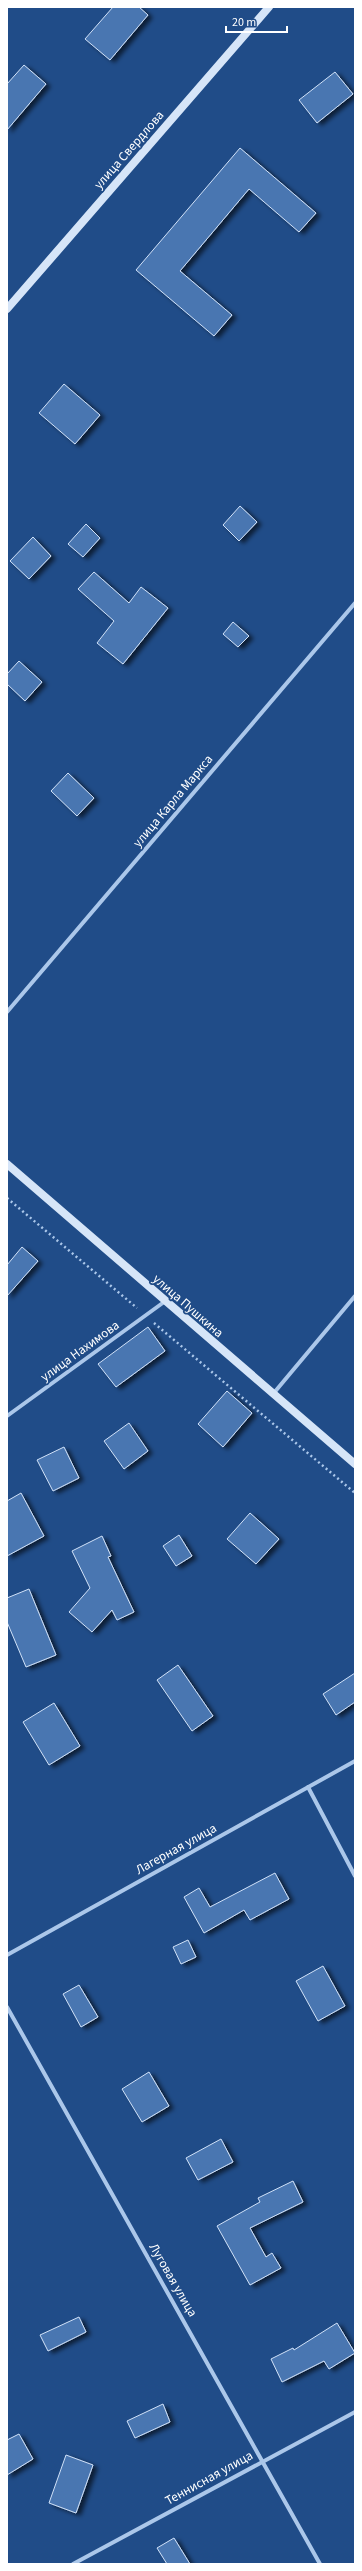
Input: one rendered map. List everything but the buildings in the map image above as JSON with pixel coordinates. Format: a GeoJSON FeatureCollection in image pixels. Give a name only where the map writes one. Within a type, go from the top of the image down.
{"type":"FeatureCollection","features":[{"type":"Feature","properties":{"kind":"main road","name":"улица Свердлова"},"geometry":{"type":"LineString","coordinates":[[7,309],[269,7]]}},
{"type":"Feature","properties":{"kind":"main road","name":"улица Пушкина"},"geometry":{"type":"LineString","coordinates":[[7,1164],[164,1302],[355,1464]]}},
{"type":"Feature","properties":{"kind":"street","name":"улица Карла Маркса"},"geometry":{"type":"LineString","coordinates":[[7,1012],[355,602]]}},
{"type":"Feature","properties":{"kind":"street"},"geometry":{"type":"LineString","coordinates":[[273,1394],[355,1296]]}},
{"type":"Feature","properties":{"kind":"street","name":"улица Нахимова"},"geometry":{"type":"LineString","coordinates":[[7,1416],[164,1302]]}},
{"type":"Feature","properties":{"kind":"street","name":"Лагерная улица"},"geometry":{"type":"LineString","coordinates":[[7,1955],[355,1762]]}},
{"type":"Feature","properties":{"kind":"street"},"geometry":{"type":"LineString","coordinates":[[308,1787],[355,1876]]}},
{"type":"Feature","properties":{"kind":"street","name":"Луговая улица"},"geometry":{"type":"LineString","coordinates":[[7,2007],[263,2459],[320,2564]]}},
{"type":"Feature","properties":{"kind":"street","name":"Теннисная улица"},"geometry":{"type":"LineString","coordinates":[[73,2564],[263,2459],[355,2412]]}},
{"type":"Feature","properties":{"kind":"path"},"geometry":{"type":"LineString","coordinates":[[7,1198],[355,1494]]}}]}
